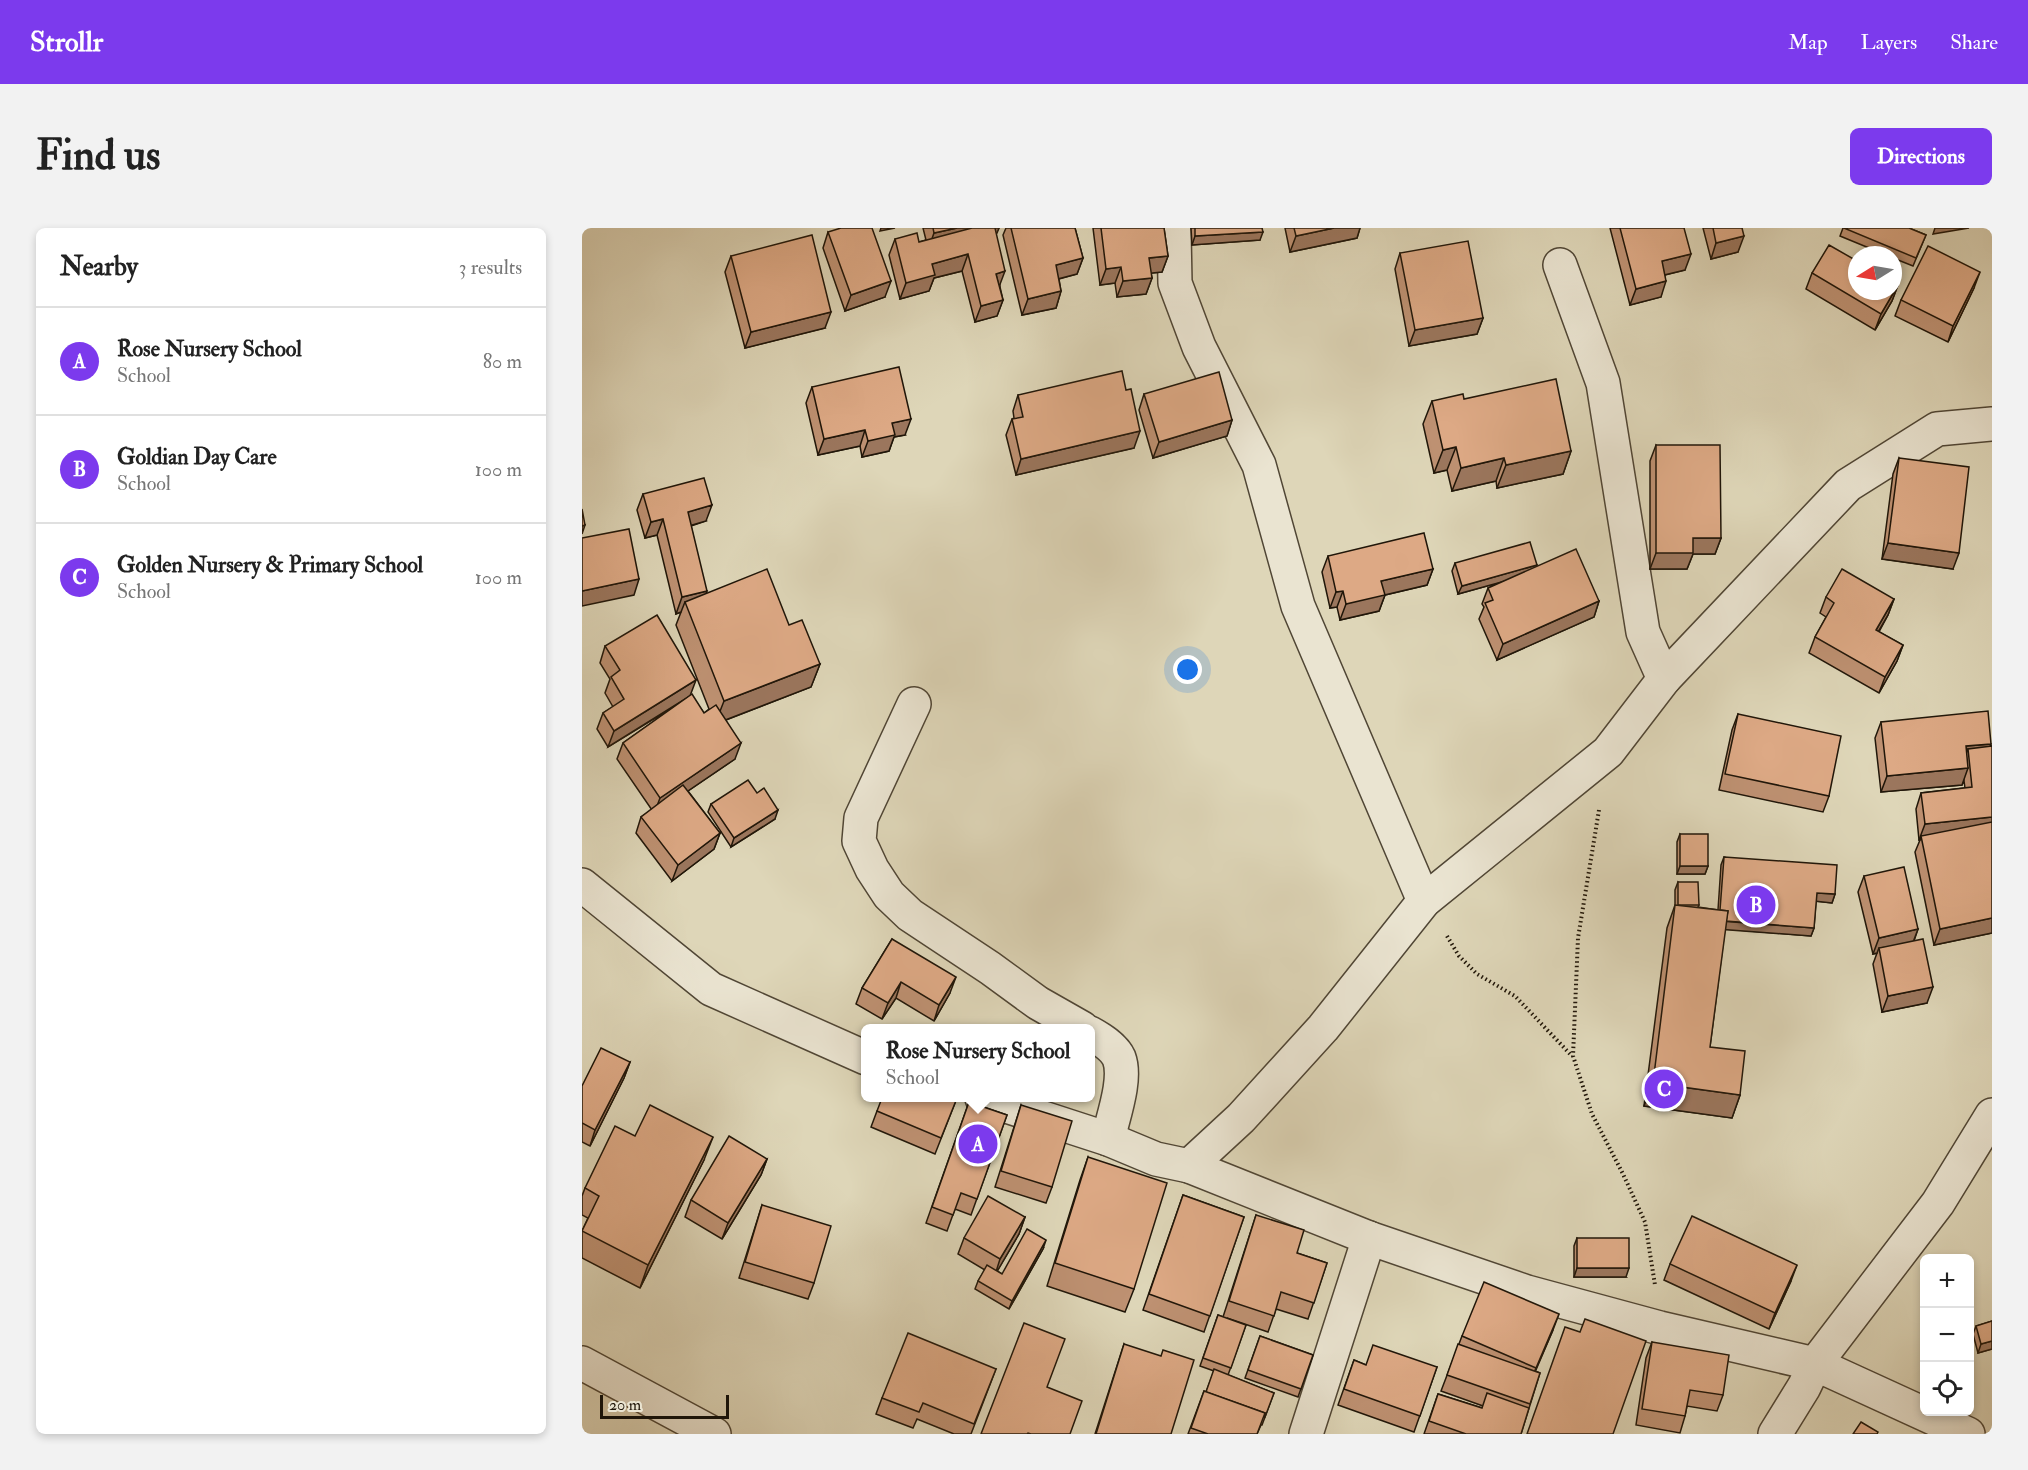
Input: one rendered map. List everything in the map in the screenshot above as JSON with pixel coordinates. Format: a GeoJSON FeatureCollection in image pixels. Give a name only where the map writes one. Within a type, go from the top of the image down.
{"type":"FeatureCollection","features":[{"type":"Feature","properties":{"kind":"street"},"geometry":{"type":"LineString","coordinates":[[1174,232],[1175,283],[1199,347],[1259,465],[1298,606],[1424,901]]}},
{"type":"Feature","properties":{"kind":"street"},"geometry":{"type":"LineString","coordinates":[[1560,265],[1603,383],[1643,632],[1664,679]]}},
{"type":"Feature","properties":{"kind":"street"},"geometry":{"type":"LineString","coordinates":[[1189,1166],[1241,1118],[1323,1028],[1424,901],[1608,752],[1664,679],[1848,485],[1937,429],[1992,424]]}},
{"type":"Feature","properties":{"kind":"street"},"geometry":{"type":"LineString","coordinates":[[914,705],[861,818],[859,841],[872,869],[890,895],[910,915],[1038,1003],[1074,1024]]}},
{"type":"Feature","properties":{"kind":"street"},"geometry":{"type":"LineString","coordinates":[[582,885],[711,989],[861,1056]]}},
{"type":"Feature","properties":{"kind":"street"},"geometry":{"type":"LineString","coordinates":[[1095,1036],[1104,1041],[1118,1057],[1121,1071],[1108,1139]]}},
{"type":"Feature","properties":{"kind":"street"},"geometry":{"type":"LineString","coordinates":[[994,1102],[1108,1139],[1156,1159],[1189,1166],[1369,1238],[1527,1292],[1660,1328],[1815,1364],[1968,1434]]}},
{"type":"Feature","properties":{"kind":"street"},"geometry":{"type":"LineString","coordinates":[[1775,1434],[1804,1387],[1815,1364],[1938,1203],[1992,1115]]}},
{"type":"Feature","properties":{"kind":"street"},"geometry":{"type":"LineString","coordinates":[[1306,1434],[1369,1238]]}},
{"type":"Feature","properties":{"kind":"street"},"geometry":{"type":"LineString","coordinates":[[582,1363],[714,1434]]}},
{"type":"Feature","properties":{"kind":"path"},"geometry":{"type":"LineString","coordinates":[[1608,752],[1578,938],[1573,1056],[1592,1114],[1645,1222],[1660,1328]]}},
{"type":"Feature","properties":{"kind":"path"},"geometry":{"type":"LineString","coordinates":[[1424,901],[1459,956],[1477,974],[1515,996],[1573,1056]]}},
{"type":"Feature","properties":{"kind":"building"},"geometry":{"type":"Polygon","coordinates":[[[841,228],[872,228],[891,281],[851,295],[828,232],[841,228]]]}},
{"type":"Feature","properties":{"kind":"building"},"geometry":{"type":"Polygon","coordinates":[[[933,228],[957,228],[934,233],[933,228]]]}},
{"type":"Feature","properties":{"kind":"building"},"geometry":{"type":"Polygon","coordinates":[[[972,228],[995,228],[1005,271],[996,274],[1003,300],[981,306],[968,254],[932,264],[935,275],[906,283],[895,239],[917,233],[919,242],[972,228]]]}},
{"type":"Feature","properties":{"kind":"building"},"geometry":{"type":"Polygon","coordinates":[[[1011,228],[1075,228],[1083,258],[1056,265],[1061,291],[1028,299],[1011,228]]]}},
{"type":"Feature","properties":{"kind":"building"},"geometry":{"type":"Polygon","coordinates":[[[1101,228],[1164,228],[1168,256],[1149,258],[1152,278],[1123,281],[1121,267],[1106,269],[1101,228]]]}},
{"type":"Feature","properties":{"kind":"building"},"geometry":{"type":"Polygon","coordinates":[[[1195,228],[1262,228],[1263,232],[1195,236],[1195,228]]]}},
{"type":"Feature","properties":{"kind":"building"},"geometry":{"type":"Polygon","coordinates":[[[1294,228],[1334,228],[1296,236],[1294,228]]]}},
{"type":"Feature","properties":{"kind":"building"},"geometry":{"type":"Polygon","coordinates":[[[1620,228],[1684,228],[1691,254],[1662,261],[1666,281],[1636,289],[1620,228]]]}},
{"type":"Feature","properties":{"kind":"building"},"geometry":{"type":"Polygon","coordinates":[[[1713,228],[1742,228],[1744,236],[1716,243],[1713,228]]]}},
{"type":"Feature","properties":{"kind":"building"},"geometry":{"type":"Polygon","coordinates":[[[1844,228],[1909,228],[1926,235],[1916,258],[1902,252],[1902,246],[1887,246],[1844,228]]]}},
{"type":"Feature","properties":{"kind":"building"},"geometry":{"type":"Polygon","coordinates":[[[812,235],[831,312],[751,332],[731,256],[812,235]]]}},
{"type":"Feature","properties":{"kind":"building"},"geometry":{"type":"Polygon","coordinates":[[[1468,241],[1483,318],[1415,330],[1400,253],[1468,241]]]}},
{"type":"Feature","properties":{"kind":"building"},"geometry":{"type":"Polygon","coordinates":[[[1829,245],[1848,256],[1848,294],[1812,273],[1829,245]]]}},
{"type":"Feature","properties":{"kind":"building"},"geometry":{"type":"Polygon","coordinates":[[[1928,246],[1980,272],[1953,326],[1901,300],[1928,246]]]}},
{"type":"Feature","properties":{"kind":"building"},"geometry":{"type":"Polygon","coordinates":[[[1857,300],[1889,300],[1881,314],[1857,300]]]}},
{"type":"Feature","properties":{"kind":"building"},"geometry":{"type":"Polygon","coordinates":[[[899,367],[911,419],[892,423],[895,435],[868,441],[865,430],[824,439],[812,387],[899,367]]]}},
{"type":"Feature","properties":{"kind":"building"},"geometry":{"type":"Polygon","coordinates":[[[1122,371],[1126,390],[1131,389],[1140,431],[1021,459],[1012,419],[1023,417],[1018,395],[1122,371]]]}},
{"type":"Feature","properties":{"kind":"building"},"geometry":{"type":"Polygon","coordinates":[[[1219,372],[1232,420],[1159,442],[1144,394],[1219,372]]]}},
{"type":"Feature","properties":{"kind":"building"},"geometry":{"type":"Polygon","coordinates":[[[1556,379],[1571,451],[1506,465],[1504,458],[1461,468],[1456,447],[1443,450],[1432,401],[1463,394],[1464,399],[1556,379]]]}},
{"type":"Feature","properties":{"kind":"building"},"geometry":{"type":"Polygon","coordinates":[[[1656,445],[1720,445],[1721,538],[1693,538],[1693,553],[1656,553],[1656,445]]]}},
{"type":"Feature","properties":{"kind":"building"},"geometry":{"type":"Polygon","coordinates":[[[1899,458],[1969,467],[1959,553],[1888,543],[1899,458]]]}},
{"type":"Feature","properties":{"kind":"building"},"geometry":{"type":"Polygon","coordinates":[[[704,478],[712,505],[688,512],[707,591],[682,597],[663,519],[651,522],[643,494],[704,478]]]}},
{"type":"Feature","properties":{"kind":"building"},"geometry":{"type":"Polygon","coordinates":[[[582,509],[585,525],[582,526],[582,509]]]}},
{"type":"Feature","properties":{"kind":"building"},"geometry":{"type":"Polygon","coordinates":[[[629,529],[639,579],[582,591],[582,538],[629,529]]]}},
{"type":"Feature","properties":{"kind":"building"},"geometry":{"type":"Polygon","coordinates":[[[1424,533],[1433,569],[1381,581],[1385,595],[1346,604],[1343,591],[1336,592],[1328,556],[1424,533]]]}},
{"type":"Feature","properties":{"kind":"building"},"geometry":{"type":"Polygon","coordinates":[[[1530,542],[1537,565],[1462,586],[1455,563],[1530,542]]]}},
{"type":"Feature","properties":{"kind":"building"},"geometry":{"type":"Polygon","coordinates":[[[1576,549],[1599,601],[1503,644],[1485,603],[1493,600],[1488,588],[1576,549]]]}},
{"type":"Feature","properties":{"kind":"building"},"geometry":{"type":"Polygon","coordinates":[[[767,569],[789,625],[802,620],[820,664],[724,701],[685,602],[767,569]]]}},
{"type":"Feature","properties":{"kind":"building"},"geometry":{"type":"Polygon","coordinates":[[[1842,569],[1894,599],[1876,630],[1903,645],[1885,677],[1815,637],[1834,603],[1826,597],[1842,569]]]}},
{"type":"Feature","properties":{"kind":"building"},"geometry":{"type":"Polygon","coordinates":[[[657,615],[696,680],[614,731],[603,713],[624,699],[611,677],[620,670],[605,646],[657,615]]]}},
{"type":"Feature","properties":{"kind":"building"},"geometry":{"type":"Polygon","coordinates":[[[692,694],[704,713],[716,705],[741,743],[660,798],[623,743],[692,694]]]}},
{"type":"Feature","properties":{"kind":"building"},"geometry":{"type":"Polygon","coordinates":[[[1988,711],[1991,744],[1966,746],[1968,768],[1887,776],[1881,722],[1988,711]]]}},
{"type":"Feature","properties":{"kind":"building"},"geometry":{"type":"Polygon","coordinates":[[[1738,714],[1841,736],[1829,796],[1725,774],[1738,714]]]}},
{"type":"Feature","properties":{"kind":"building"},"geometry":{"type":"Polygon","coordinates":[[[1992,746],[1992,817],[1925,824],[1921,793],[1972,787],[1968,749],[1992,746]]]}},
{"type":"Feature","properties":{"kind":"building"},"geometry":{"type":"Polygon","coordinates":[[[748,780],[757,793],[764,788],[778,810],[734,838],[711,804],[748,780]]]}},
{"type":"Feature","properties":{"kind":"building"},"geometry":{"type":"Polygon","coordinates":[[[683,785],[720,833],[678,865],[641,817],[683,785]]]}},
{"type":"Feature","properties":{"kind":"building"},"geometry":{"type":"Polygon","coordinates":[[[1992,822],[1992,918],[1940,929],[1921,836],[1992,822]]]}},
{"type":"Feature","properties":{"kind":"building"},"geometry":{"type":"Polygon","coordinates":[[[1680,834],[1708,834],[1708,866],[1680,866],[1680,834]]]}},
{"type":"Feature","properties":{"kind":"building"},"geometry":{"type":"Polygon","coordinates":[[[1724,857],[1837,865],[1835,894],[1817,893],[1814,928],[1726,921],[1728,911],[1720,910],[1724,857]]]}},
{"type":"Feature","properties":{"kind":"building"},"geometry":{"type":"Polygon","coordinates":[[[1904,867],[1918,929],[1879,938],[1864,876],[1904,867]]]}},
{"type":"Feature","properties":{"kind":"building"},"geometry":{"type":"Polygon","coordinates":[[[1678,882],[1698,882],[1699,905],[1678,905],[1678,882]]]}},
{"type":"Feature","properties":{"kind":"building"},"geometry":{"type":"Polygon","coordinates":[[[1675,905],[1728,911],[1710,1047],[1745,1051],[1740,1095],[1653,1083],[1675,905]]]}},
{"type":"Feature","properties":{"kind":"building"},"geometry":{"type":"Polygon","coordinates":[[[892,939],[956,977],[939,1005],[901,982],[888,1003],[862,988],[892,939]]]}},
{"type":"Feature","properties":{"kind":"building"},"geometry":{"type":"Polygon","coordinates":[[[1923,939],[1933,987],[1888,996],[1879,948],[1923,939]]]}},
{"type":"Feature","properties":{"kind":"building"},"geometry":{"type":"Polygon","coordinates":[[[601,1048],[630,1062],[595,1130],[582,1123],[582,1086],[601,1048]]]}},
{"type":"Feature","properties":{"kind":"building"},"geometry":{"type":"Polygon","coordinates":[[[880,1102],[955,1102],[941,1138],[877,1111],[880,1102]]]}},
{"type":"Feature","properties":{"kind":"building"},"geometry":{"type":"Polygon","coordinates":[[[969,1102],[1007,1115],[977,1199],[961,1193],[953,1215],[932,1207],[969,1102]]]}},
{"type":"Feature","properties":{"kind":"building"},"geometry":{"type":"Polygon","coordinates":[[[650,1105],[713,1137],[648,1265],[582,1231],[599,1196],[585,1188],[615,1126],[635,1136],[650,1105]]]}},
{"type":"Feature","properties":{"kind":"building"},"geometry":{"type":"Polygon","coordinates":[[[1021,1105],[1072,1121],[1052,1187],[1001,1171],[1021,1105]]]}},
{"type":"Feature","properties":{"kind":"building"},"geometry":{"type":"Polygon","coordinates":[[[729,1136],[767,1159],[728,1223],[691,1200],[729,1136]]]}},
{"type":"Feature","properties":{"kind":"building"},"geometry":{"type":"Polygon","coordinates":[[[1088,1157],[1167,1183],[1134,1289],[1055,1263],[1088,1157]]]}},
{"type":"Feature","properties":{"kind":"building"},"geometry":{"type":"Polygon","coordinates":[[[1183,1195],[1244,1217],[1210,1316],[1149,1294],[1183,1195]]]}},
{"type":"Feature","properties":{"kind":"building"},"geometry":{"type":"Polygon","coordinates":[[[988,1196],[1025,1217],[1000,1259],[964,1238],[988,1196]]]}},
{"type":"Feature","properties":{"kind":"building"},"geometry":{"type":"Polygon","coordinates":[[[762,1205],[831,1226],[814,1283],[745,1262],[762,1205]]]}},
{"type":"Feature","properties":{"kind":"building"},"geometry":{"type":"Polygon","coordinates":[[[1256,1215],[1304,1230],[1297,1253],[1327,1263],[1314,1303],[1281,1292],[1274,1316],[1229,1301],[1256,1215]]]}},
{"type":"Feature","properties":{"kind":"building"},"geometry":{"type":"Polygon","coordinates":[[[1692,1216],[1797,1265],[1775,1313],[1670,1264],[1692,1216]]]}},
{"type":"Feature","properties":{"kind":"building"},"geometry":{"type":"Polygon","coordinates":[[[1027,1229],[1046,1240],[1012,1301],[978,1281],[987,1265],[1002,1274],[1027,1229]]]}},
{"type":"Feature","properties":{"kind":"building"},"geometry":{"type":"Polygon","coordinates":[[[1577,1238],[1629,1238],[1629,1268],[1577,1268],[1577,1238]]]}},
{"type":"Feature","properties":{"kind":"building"},"geometry":{"type":"Polygon","coordinates":[[[1484,1282],[1559,1314],[1536,1368],[1462,1336],[1484,1282]]]}},
{"type":"Feature","properties":{"kind":"building"},"geometry":{"type":"Polygon","coordinates":[[[1218,1315],[1246,1325],[1231,1368],[1203,1358],[1218,1315]]]}},
{"type":"Feature","properties":{"kind":"building"},"geometry":{"type":"Polygon","coordinates":[[[1585,1319],[1646,1341],[1613,1434],[1527,1434],[1565,1327],[1580,1332],[1585,1319]]]}},
{"type":"Feature","properties":{"kind":"building"},"geometry":{"type":"Polygon","coordinates":[[[1992,1321],[1992,1341],[1981,1344],[1976,1326],[1992,1321]]]}},
{"type":"Feature","properties":{"kind":"building"},"geometry":{"type":"Polygon","coordinates":[[[1024,1323],[1065,1339],[1047,1387],[1082,1401],[1070,1434],[981,1434],[1024,1323]]]}},
{"type":"Feature","properties":{"kind":"building"},"geometry":{"type":"Polygon","coordinates":[[[908,1333],[996,1369],[974,1424],[923,1403],[919,1412],[882,1398],[908,1333]]]}},
{"type":"Feature","properties":{"kind":"building"},"geometry":{"type":"Polygon","coordinates":[[[1260,1336],[1313,1355],[1301,1389],[1248,1370],[1260,1336]]]}},
{"type":"Feature","properties":{"kind":"building"},"geometry":{"type":"Polygon","coordinates":[[[1652,1342],[1729,1355],[1723,1395],[1690,1390],[1685,1416],[1642,1409],[1652,1342]]]}},
{"type":"Feature","properties":{"kind":"building"},"geometry":{"type":"Polygon","coordinates":[[[1124,1344],[1161,1356],[1163,1350],[1194,1360],[1171,1434],[1096,1434],[1124,1344]]]}},
{"type":"Feature","properties":{"kind":"building"},"geometry":{"type":"Polygon","coordinates":[[[1458,1344],[1540,1373],[1530,1404],[1447,1375],[1458,1344]]]}},
{"type":"Feature","properties":{"kind":"building"},"geometry":{"type":"Polygon","coordinates":[[[1373,1345],[1437,1367],[1420,1416],[1344,1389],[1354,1360],[1366,1365],[1373,1345]]]}},
{"type":"Feature","properties":{"kind":"building"},"geometry":{"type":"Polygon","coordinates":[[[1214,1369],[1274,1393],[1265,1417],[1265,1413],[1206,1392],[1214,1369]]]}},
{"type":"Feature","properties":{"kind":"building"},"geometry":{"type":"Polygon","coordinates":[[[1204,1391],[1265,1413],[1257,1434],[1208,1434],[1191,1428],[1204,1391]]]}},
{"type":"Feature","properties":{"kind":"building"},"geometry":{"type":"Polygon","coordinates":[[[1487,1393],[1529,1408],[1521,1434],[1466,1434],[1429,1421],[1438,1394],[1482,1408],[1487,1393]]]}},
{"type":"Feature","properties":{"kind":"building"},"geometry":{"type":"Polygon","coordinates":[[[1861,1422],[1878,1432],[1877,1434],[1853,1434],[1861,1422]]]}},
{"type":"Feature","properties":{"kind":"place","name":"Goldian Day Care"},"geometry":{"type":"Point","coordinates":[1756,905]}},
{"type":"Feature","properties":{"kind":"place","name":"Golden Nursery & Primary School"},"geometry":{"type":"Point","coordinates":[1664,1089]}},
{"type":"Feature","properties":{"kind":"place","name":"Rose Nursery School"},"geometry":{"type":"Point","coordinates":[978,1144]}}]}
